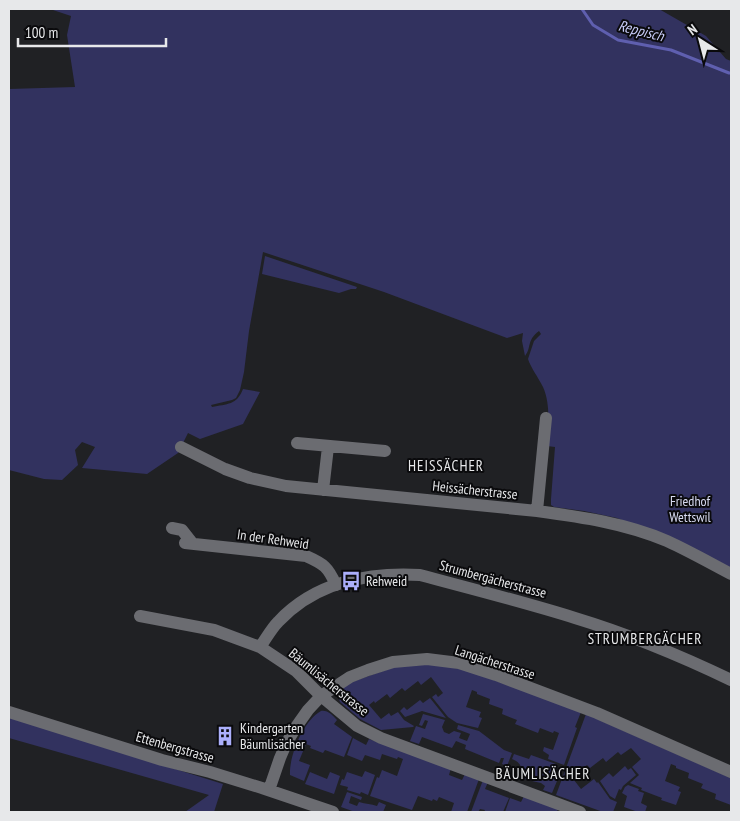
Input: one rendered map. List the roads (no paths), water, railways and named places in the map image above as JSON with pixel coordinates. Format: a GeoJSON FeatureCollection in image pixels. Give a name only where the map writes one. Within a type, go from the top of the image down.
{"type":"FeatureCollection","features":[{"type":"Feature","properties":{"kind":"street"},"geometry":{"type":"LineString","coordinates":[[537,511],[546,418]]}},
{"type":"Feature","properties":{"kind":"street"},"geometry":{"type":"LineString","coordinates":[[297,443],[385,451]]}},
{"type":"Feature","properties":{"kind":"street","name":"Heissächerstrasse"},"geometry":{"type":"LineString","coordinates":[[181,447],[225,469],[250,478],[286,486],[537,511],[611,523],[666,541],[731,574]]}},
{"type":"Feature","properties":{"kind":"street"},"geometry":{"type":"LineString","coordinates":[[323,490],[328,447]]}},
{"type":"Feature","properties":{"kind":"street","name":"In der Rehweid"},"geometry":{"type":"LineString","coordinates":[[172,528],[182,530],[189,544],[306,556],[321,562],[330,572],[336,585]]}},
{"type":"Feature","properties":{"kind":"street","name":"Strumbergächerstrasse"},"geometry":{"type":"LineString","coordinates":[[260,647],[276,624],[294,607],[314,594],[336,585],[377,575],[420,575],[526,603],[615,631],[731,680]]}},
{"type":"Feature","properties":{"kind":"street","name":"Bäumlisächerstrasse"},"geometry":{"type":"LineString","coordinates":[[140,616],[214,630],[260,647],[296,671],[321,696],[357,726],[381,738],[580,812]]}},
{"type":"Feature","properties":{"kind":"street","name":"Langächerstrasse"},"geometry":{"type":"LineString","coordinates":[[269,790],[286,744],[308,710],[321,696],[350,678],[368,670],[393,662],[427,659],[459,663],[496,675],[592,711],[731,772]]}},
{"type":"Feature","properties":{"kind":"street","name":"Ettenbergstrasse"},"geometry":{"type":"LineString","coordinates":[[9,712],[162,760],[269,790],[333,812]]}},
{"type":"Feature","properties":{"kind":"waterway","name":"Reppisch"},"geometry":{"type":"LineString","coordinates":[[582,9],[593,25],[618,40],[671,50],[731,73]]}},
{"type":"Feature","properties":{"kind":"place","name":"Rehweid"},"geometry":{"type":"Point","coordinates":[351,581]}},
{"type":"Feature","properties":{"kind":"place","name":"Kindergarten Bäumlisächer"},"geometry":{"type":"Point","coordinates":[225,736]}},
{"type":"Feature","properties":{"kind":"district","name":"HEISSÄCHER"},"geometry":{"type":"Point","coordinates":[446,466]}},
{"type":"Feature","properties":{"kind":"district","name":"STRUMBERGÄCHER"},"geometry":{"type":"Point","coordinates":[645,639]}},
{"type":"Feature","properties":{"kind":"district","name":"BÄUMLISÄCHER"},"geometry":{"type":"Point","coordinates":[543,774]}},
{"type":"Feature","properties":{"kind":"park label","name":"Friedhof Wettswil"},"geometry":{"type":"Point","coordinates":[690,510]}}]}
